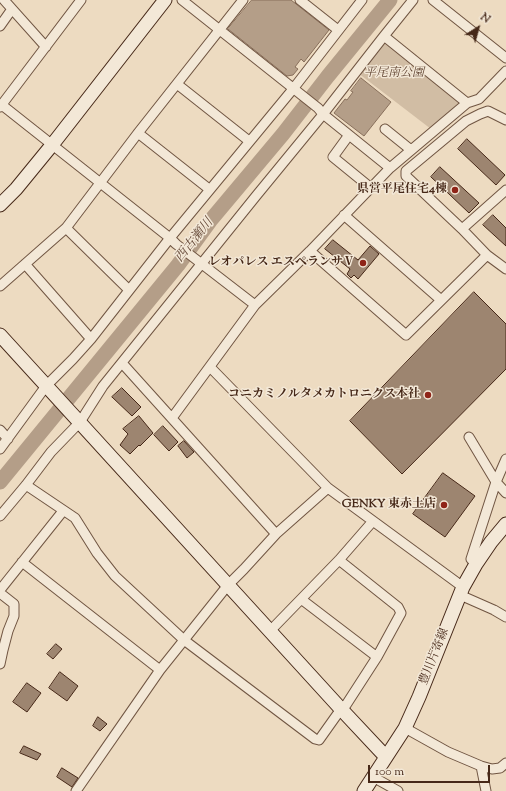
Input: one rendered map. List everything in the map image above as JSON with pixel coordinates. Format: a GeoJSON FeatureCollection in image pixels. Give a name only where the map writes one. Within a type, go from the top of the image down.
{"type":"FeatureCollection","features":[{"type":"Feature","properties":{"kind":"street"},"geometry":{"type":"LineString","coordinates":[[4,0],[46,47]]}},
{"type":"Feature","properties":{"kind":"street"},"geometry":{"type":"LineString","coordinates":[[0,205],[16,189],[52,145],[166,0]]}},
{"type":"Feature","properties":{"kind":"street"},"geometry":{"type":"LineString","coordinates":[[182,0],[390,168]]}},
{"type":"Feature","properties":{"kind":"street"},"geometry":{"type":"LineString","coordinates":[[0,286],[66,228],[138,133],[243,0]]}},
{"type":"Feature","properties":{"kind":"street"},"geometry":{"type":"LineString","coordinates":[[300,0],[338,30]]}},
{"type":"Feature","properties":{"kind":"street"},"geometry":{"type":"LineString","coordinates":[[0,449],[46,386],[91,339],[129,290],[173,241],[209,189],[249,141],[296,91],[338,30],[362,0]]}},
{"type":"Feature","properties":{"kind":"street"},"geometry":{"type":"LineString","coordinates":[[0,516],[26,485],[50,452],[80,422],[103,386],[199,261],[256,196],[320,111],[413,0]]}},
{"type":"Feature","properties":{"kind":"street"},"geometry":{"type":"LineString","coordinates":[[433,0],[506,58]]}},
{"type":"Feature","properties":{"kind":"street"},"geometry":{"type":"LineString","coordinates":[[77,2],[46,47],[1,106],[100,182],[255,305]]}},
{"type":"Feature","properties":{"kind":"street"},"geometry":{"type":"LineString","coordinates":[[0,26],[12,9]]}},
{"type":"Feature","properties":{"kind":"street"},"geometry":{"type":"LineString","coordinates":[[384,36],[467,103]]}},
{"type":"Feature","properties":{"kind":"street"},"geometry":{"type":"LineString","coordinates":[[172,418],[255,305],[310,251],[390,168],[467,103],[479,100],[506,71]]}},
{"type":"Feature","properties":{"kind":"street"},"geometry":{"type":"LineString","coordinates":[[177,84],[249,141]]}},
{"type":"Feature","properties":{"kind":"street"},"geometry":{"type":"LineString","coordinates":[[506,120],[488,111],[473,117],[466,121],[406,171],[406,176],[487,255],[506,269]]}},
{"type":"Feature","properties":{"kind":"street"},"geometry":{"type":"LineString","coordinates":[[385,130],[411,150]]}},
{"type":"Feature","properties":{"kind":"street"},"geometry":{"type":"LineString","coordinates":[[138,133],[209,189]]}},
{"type":"Feature","properties":{"kind":"street"},"geometry":{"type":"LineString","coordinates":[[349,135],[332,157],[371,188]]}},
{"type":"Feature","properties":{"kind":"street"},"geometry":{"type":"LineString","coordinates":[[462,230],[506,190]]}},
{"type":"Feature","properties":{"kind":"street"},"geometry":{"type":"LineString","coordinates":[[344,215],[441,300]]}},
{"type":"Feature","properties":{"kind":"street"},"geometry":{"type":"LineString","coordinates":[[66,228],[129,290]]}},
{"type":"Feature","properties":{"kind":"street"},"geometry":{"type":"LineString","coordinates":[[310,251],[406,335],[487,255]]}},
{"type":"Feature","properties":{"kind":"street"},"geometry":{"type":"LineString","coordinates":[[24,264],[91,339]]}},
{"type":"Feature","properties":{"kind":"street"},"geometry":{"type":"LineString","coordinates":[[0,335],[386,757]]}},
{"type":"Feature","properties":{"kind":"street"},"geometry":{"type":"LineString","coordinates":[[122,363],[276,534]]}},
{"type":"Feature","properties":{"kind":"street"},"geometry":{"type":"LineString","coordinates":[[210,366],[328,488],[373,521],[462,591],[506,616]]}},
{"type":"Feature","properties":{"kind":"street"},"geometry":{"type":"LineString","coordinates":[[0,430],[8,439]]}},
{"type":"Feature","properties":{"kind":"street"},"geometry":{"type":"LineString","coordinates":[[469,437],[496,482],[506,493]]}},
{"type":"Feature","properties":{"kind":"street"},"geometry":{"type":"LineString","coordinates":[[476,564],[471,559],[496,482],[506,459]]}},
{"type":"Feature","properties":{"kind":"street"},"geometry":{"type":"LineString","coordinates":[[26,485],[75,518],[97,553],[115,576],[184,640],[315,739],[319,740],[341,709],[346,705],[377,657],[401,614],[398,607],[339,560]]}},
{"type":"Feature","properties":{"kind":"street"},"geometry":{"type":"LineString","coordinates":[[76,791],[160,670],[228,585],[276,534],[328,488]]}},
{"type":"Feature","properties":{"kind":"street"},"geometry":{"type":"LineString","coordinates":[[0,664],[8,631],[14,616],[14,604],[0,591],[63,511]]}},
{"type":"Feature","properties":{"kind":"street"},"geometry":{"type":"LineString","coordinates":[[270,631],[339,560],[373,521]]}},
{"type":"Feature","properties":{"kind":"street","name":"豊川片寄線"},"geometry":{"type":"LineString","coordinates":[[364,791],[404,728],[419,697],[462,591],[476,564],[506,524]]}},
{"type":"Feature","properties":{"kind":"street"},"geometry":{"type":"LineString","coordinates":[[22,562],[160,670]]}},
{"type":"Feature","properties":{"kind":"street"},"geometry":{"type":"LineString","coordinates":[[301,599],[377,657]]}},
{"type":"Feature","properties":{"kind":"street"},"geometry":{"type":"LineString","coordinates":[[404,728],[448,752],[481,766],[492,769],[500,768],[506,763]]}},
{"type":"Feature","properties":{"kind":"street"},"geometry":{"type":"LineString","coordinates":[[481,766],[486,791]]}},
{"type":"Feature","properties":{"kind":"street"},"geometry":{"type":"LineString","coordinates":[[373,777],[398,791]]}},
{"type":"Feature","properties":{"kind":"green space","name":"平尾南公園"},"geometry":{"type":"Polygon","coordinates":[[[384,40],[463,103],[431,129],[358,73],[384,40]]]}},
{"type":"Feature","properties":{"kind":"shaded area"},"geometry":{"type":"Polygon","coordinates":[[[252,0],[291,0],[329,30],[304,62],[301,59],[295,67],[298,69],[293,75],[287,76],[228,29],[252,0]]]}},
{"type":"Feature","properties":{"kind":"shaded area"},"geometry":{"type":"Polygon","coordinates":[[[361,78],[391,102],[364,136],[334,113],[345,99],[347,100],[353,92],[351,91],[361,78]]]}},
{"type":"Feature","properties":{"kind":"building"},"geometry":{"type":"Polygon","coordinates":[[[467,139],[505,175],[496,185],[458,149],[467,139]]]}},
{"type":"Feature","properties":{"kind":"building","name":"県営平尾住宅4棟"},"geometry":{"type":"Polygon","coordinates":[[[440,167],[479,203],[469,213],[431,177],[440,167]]]}},
{"type":"Feature","properties":{"kind":"building"},"geometry":{"type":"Polygon","coordinates":[[[493,215],[506,228],[506,246],[483,225],[493,215]]]}},
{"type":"Feature","properties":{"kind":"building"},"geometry":{"type":"Polygon","coordinates":[[[333,240],[358,260],[370,246],[379,254],[358,279],[354,275],[351,278],[347,274],[350,269],[325,249],[333,240]]]}},
{"type":"Feature","properties":{"kind":"building","name":"コニカミノルタメカトロニクス本社"},"geometry":{"type":"Polygon","coordinates":[[[474,292],[506,324],[506,369],[402,474],[350,421],[474,292]]]}},
{"type":"Feature","properties":{"kind":"building"},"geometry":{"type":"Polygon","coordinates":[[[122,388],[141,407],[132,416],[112,397],[122,388]]]}},
{"type":"Feature","properties":{"kind":"building"},"geometry":{"type":"Polygon","coordinates":[[[139,416],[153,433],[130,454],[120,445],[128,434],[123,429],[139,416]]]}},
{"type":"Feature","properties":{"kind":"building"},"geometry":{"type":"Polygon","coordinates":[[[163,426],[178,442],[169,451],[154,435],[163,426]]]}},
{"type":"Feature","properties":{"kind":"building"},"geometry":{"type":"Polygon","coordinates":[[[184,441],[194,452],[187,458],[178,446],[184,441]]]}},
{"type":"Feature","properties":{"kind":"building","name":"GENKY 東赤土店"},"geometry":{"type":"Polygon","coordinates":[[[443,473],[475,496],[445,537],[413,514],[443,473]]]}},
{"type":"Feature","properties":{"kind":"building"},"geometry":{"type":"Polygon","coordinates":[[[56,644],[62,649],[53,659],[47,654],[56,644]]]}},
{"type":"Feature","properties":{"kind":"building"},"geometry":{"type":"Polygon","coordinates":[[[60,672],[78,686],[67,701],[49,688],[60,672]]]}},
{"type":"Feature","properties":{"kind":"building"},"geometry":{"type":"Polygon","coordinates":[[[27,683],[41,693],[27,712],[13,702],[27,683]]]}},
{"type":"Feature","properties":{"kind":"building"},"geometry":{"type":"Polygon","coordinates":[[[98,717],[107,724],[100,731],[93,726],[98,717]]]}},
{"type":"Feature","properties":{"kind":"building"},"geometry":{"type":"Polygon","coordinates":[[[24,746],[41,754],[37,760],[20,753],[24,746]]]}},
{"type":"Feature","properties":{"kind":"building"},"geometry":{"type":"Polygon","coordinates":[[[62,768],[78,778],[72,787],[57,777],[62,768]]]}},
{"type":"Feature","properties":{"kind":"waterway","name":"西古瀬川"},"geometry":{"type":"LineString","coordinates":[[0,482],[178,265],[210,221],[283,134],[390,0]]}},
{"type":"Feature","properties":{"kind":"place","name":"県営平尾住宅4棟"},"geometry":{"type":"Point","coordinates":[455,190]}},
{"type":"Feature","properties":{"kind":"place","name":"レオパレス エスペランサⅤ"},"geometry":{"type":"Point","coordinates":[363,263]}},
{"type":"Feature","properties":{"kind":"place","name":"コニカミノルタメカトロニクス本社"},"geometry":{"type":"Point","coordinates":[428,395]}},
{"type":"Feature","properties":{"kind":"place","name":"GENKY 東赤土店"},"geometry":{"type":"Point","coordinates":[444,505]}}]}
